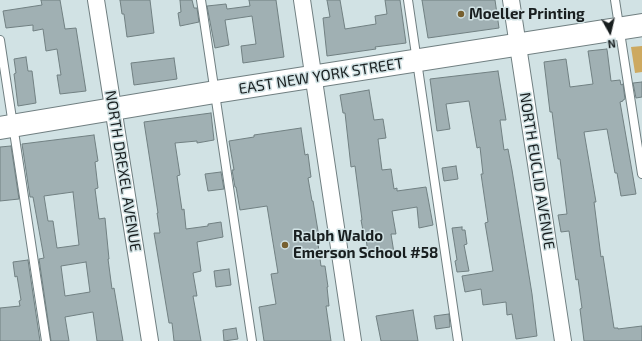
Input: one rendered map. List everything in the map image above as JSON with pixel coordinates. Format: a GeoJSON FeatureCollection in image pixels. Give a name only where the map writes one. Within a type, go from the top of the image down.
{"type":"FeatureCollection","features":[{"type":"Feature","properties":{"kind":"main road","name":"EAST NEW YORK STREET"},"geometry":{"type":"LineString","coordinates":[[6,127],[417,60],[642,26]]}},
{"type":"Feature","properties":{"kind":"street","name":"NORTH DREXEL AVENUE"},"geometry":{"type":"LineString","coordinates":[[96,0],[150,341]]}},
{"type":"Feature","properties":{"kind":"street"},"geometry":{"type":"LineString","coordinates":[[302,0],[353,341]]}},
{"type":"Feature","properties":{"kind":"street","name":"NORTH EUCLID AVENUE"},"geometry":{"type":"LineString","coordinates":[[511,0],[563,341]]}},
{"type":"Feature","properties":{"kind":"lane"},"geometry":{"type":"LineString","coordinates":[[201,0],[216,92],[252,341]]}},
{"type":"Feature","properties":{"kind":"lane"},"geometry":{"type":"LineString","coordinates":[[408,0],[458,341]]}},
{"type":"Feature","properties":{"kind":"lane"},"geometry":{"type":"LineString","coordinates":[[615,0],[642,174]]}},
{"type":"Feature","properties":{"kind":"lane"},"geometry":{"type":"LineString","coordinates":[[0,40],[6,127],[46,341]]}},
{"type":"Feature","properties":{"kind":"shaded area"},"geometry":{"type":"Polygon","coordinates":[[[642,46],[642,72],[635,73],[631,47],[642,46]]]}},
{"type":"Feature","properties":{"kind":"building"},"geometry":{"type":"Polygon","coordinates":[[[41,0],[60,0],[65,29],[76,28],[86,91],[60,94],[57,75],[61,75],[57,49],[46,51],[43,29],[33,31],[33,25],[6,28],[3,11],[42,5],[41,0]]]}},
{"type":"Feature","properties":{"kind":"building"},"geometry":{"type":"Polygon","coordinates":[[[120,0],[150,0],[154,33],[127,37],[124,14],[122,14],[120,0]]]}},
{"type":"Feature","properties":{"kind":"building"},"geometry":{"type":"Polygon","coordinates":[[[180,0],[192,0],[194,8],[197,8],[199,22],[180,26],[178,13],[181,12],[180,0]]]}},
{"type":"Feature","properties":{"kind":"building"},"geometry":{"type":"Polygon","coordinates":[[[249,0],[276,0],[284,57],[243,63],[241,46],[256,44],[252,16],[225,20],[229,45],[215,48],[207,6],[226,4],[227,9],[250,6],[249,0]]]}},
{"type":"Feature","properties":{"kind":"building"},"geometry":{"type":"Polygon","coordinates":[[[327,0],[340,0],[345,29],[376,24],[375,16],[387,14],[385,0],[400,0],[406,43],[327,56],[323,18],[330,17],[327,0]]]}},
{"type":"Feature","properties":{"kind":"building","name":"Moeller Printing"},"geometry":{"type":"Polygon","coordinates":[[[422,0],[495,0],[499,28],[428,38],[422,0]]]}},
{"type":"Feature","properties":{"kind":"building"},"geometry":{"type":"Polygon","coordinates":[[[607,49],[611,81],[620,80],[621,85],[623,84],[625,99],[620,102],[636,194],[621,196],[607,129],[584,132],[596,202],[594,202],[601,257],[603,256],[614,328],[618,329],[642,326],[642,341],[584,341],[580,309],[582,308],[578,279],[576,280],[569,231],[561,232],[558,215],[567,214],[560,159],[558,159],[552,112],[550,112],[544,62],[566,59],[570,87],[593,84],[588,51],[607,49]]]}},
{"type":"Feature","properties":{"kind":"building"},"geometry":{"type":"Polygon","coordinates":[[[26,57],[28,71],[32,71],[36,103],[18,106],[14,74],[16,73],[14,59],[26,57]]]}},
{"type":"Feature","properties":{"kind":"building"},"geometry":{"type":"Polygon","coordinates":[[[174,58],[177,79],[134,85],[131,63],[174,58]]]}},
{"type":"Feature","properties":{"kind":"building"},"geometry":{"type":"Polygon","coordinates":[[[498,71],[506,120],[500,120],[504,150],[508,149],[512,170],[532,294],[537,336],[516,339],[512,314],[507,315],[506,302],[483,305],[481,289],[465,292],[462,276],[493,271],[485,223],[488,222],[481,174],[483,174],[480,147],[477,148],[469,101],[446,104],[450,129],[437,131],[430,79],[498,71]]]}},
{"type":"Feature","properties":{"kind":"building"},"geometry":{"type":"Polygon","coordinates":[[[642,82],[642,97],[636,98],[633,83],[642,82]]]}},
{"type":"Feature","properties":{"kind":"building"},"geometry":{"type":"Polygon","coordinates":[[[369,90],[374,120],[383,119],[386,138],[378,139],[382,170],[391,169],[394,189],[397,188],[397,191],[426,187],[433,225],[419,228],[417,207],[392,211],[396,234],[391,234],[394,253],[368,257],[366,236],[364,236],[361,220],[355,166],[351,167],[345,113],[343,113],[340,95],[369,90]]]}},
{"type":"Feature","properties":{"kind":"building"},"geometry":{"type":"Polygon","coordinates":[[[211,113],[214,140],[197,143],[197,141],[175,143],[180,175],[177,176],[182,210],[184,209],[186,229],[208,226],[208,224],[221,222],[223,237],[197,242],[201,271],[193,273],[197,296],[193,296],[201,341],[174,341],[172,323],[169,323],[154,233],[160,233],[144,122],[211,113]]]}},
{"type":"Feature","properties":{"kind":"building","name":"Ralph Waldo Emerson School #58"},"geometry":{"type":"Polygon","coordinates":[[[301,128],[305,155],[308,154],[311,177],[308,178],[320,243],[318,244],[321,266],[325,266],[328,287],[329,306],[326,306],[331,341],[264,341],[259,307],[276,304],[271,274],[278,273],[267,206],[240,210],[232,170],[234,170],[229,141],[254,137],[254,135],[301,128]]]}},
{"type":"Feature","properties":{"kind":"building"},"geometry":{"type":"Polygon","coordinates":[[[94,135],[98,161],[95,162],[98,188],[95,189],[99,219],[105,218],[112,289],[114,288],[123,341],[97,341],[93,312],[65,317],[69,341],[51,341],[39,259],[44,258],[33,197],[30,197],[22,144],[94,135]],[[73,192],[44,196],[48,221],[53,221],[57,248],[79,245],[73,192]],[[86,262],[61,266],[65,296],[90,292],[86,262]]]}},
{"type":"Feature","properties":{"kind":"building"},"geometry":{"type":"Polygon","coordinates":[[[11,146],[19,199],[0,201],[0,147],[11,146]]]}},
{"type":"Feature","properties":{"kind":"building"},"geometry":{"type":"Polygon","coordinates":[[[456,166],[458,179],[444,181],[442,168],[456,166]]]}},
{"type":"Feature","properties":{"kind":"building"},"geometry":{"type":"Polygon","coordinates":[[[221,172],[224,189],[208,191],[205,174],[221,172]]]}},
{"type":"Feature","properties":{"kind":"building"},"geometry":{"type":"Polygon","coordinates":[[[462,227],[462,230],[465,230],[467,244],[464,245],[469,271],[457,272],[455,261],[457,260],[452,228],[462,227]]]}},
{"type":"Feature","properties":{"kind":"building"},"geometry":{"type":"Polygon","coordinates":[[[28,260],[40,341],[0,341],[0,308],[20,306],[19,301],[21,300],[13,262],[28,260]]]}},
{"type":"Feature","properties":{"kind":"building"},"geometry":{"type":"Polygon","coordinates":[[[229,269],[231,285],[216,287],[214,271],[229,269]]]}},
{"type":"Feature","properties":{"kind":"building"},"geometry":{"type":"Polygon","coordinates":[[[413,310],[418,341],[381,341],[376,316],[413,310]]]}},
{"type":"Feature","properties":{"kind":"building"},"geometry":{"type":"Polygon","coordinates":[[[449,314],[450,327],[436,329],[434,316],[449,314]]]}},
{"type":"Feature","properties":{"kind":"building"},"geometry":{"type":"Polygon","coordinates":[[[236,328],[238,339],[224,341],[223,330],[236,328]]]}},
{"type":"Feature","properties":{"kind":"place","name":"Moeller Printing"},"geometry":{"type":"Point","coordinates":[461,14]}},
{"type":"Feature","properties":{"kind":"place","name":"Ralph Waldo Emerson School #58"},"geometry":{"type":"Point","coordinates":[285,245]}}]}
